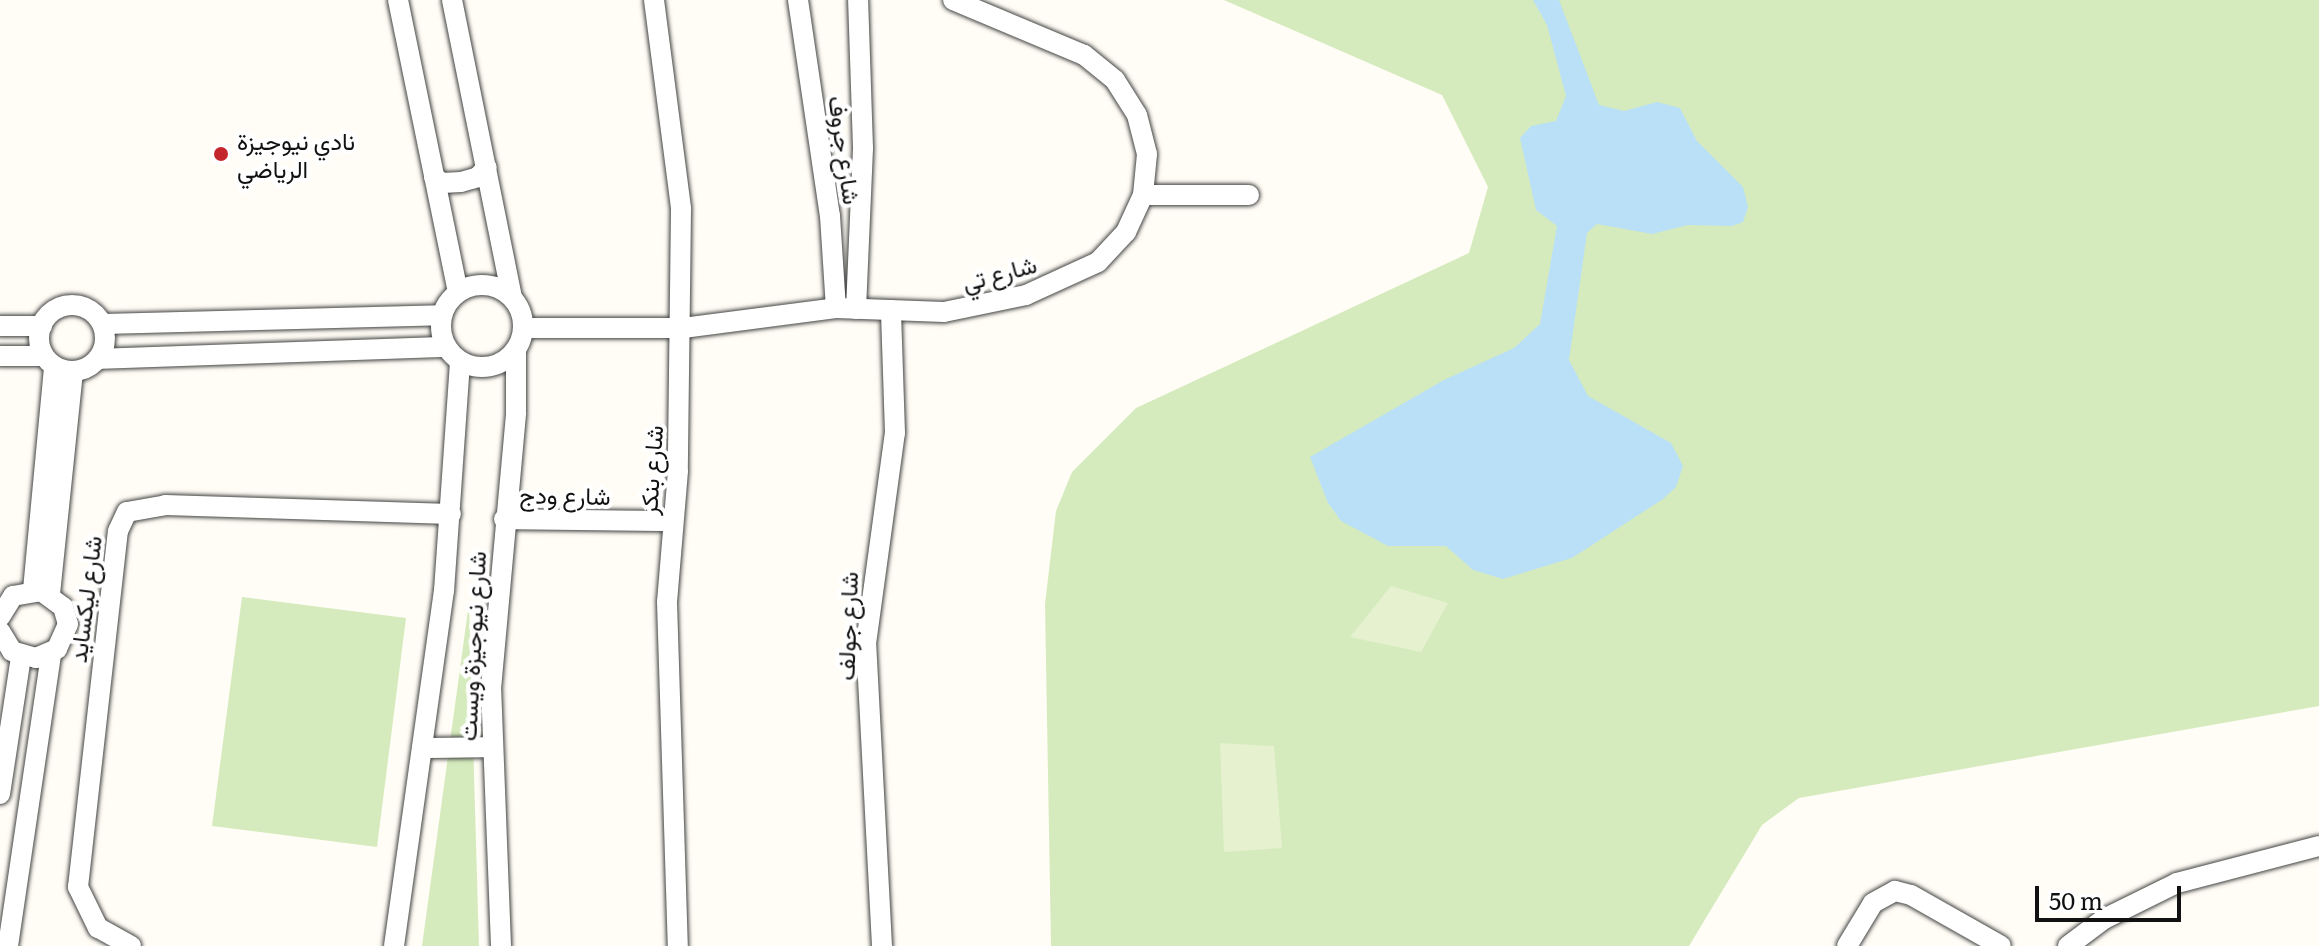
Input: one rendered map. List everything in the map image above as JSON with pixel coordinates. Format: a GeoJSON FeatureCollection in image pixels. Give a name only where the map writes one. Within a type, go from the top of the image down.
{"type":"FeatureCollection","features":[{"type":"Feature","properties":{"kind":"street"},"geometry":{"type":"LineString","coordinates":[[398,0],[458,292]]}},
{"type":"Feature","properties":{"kind":"street"},"geometry":{"type":"LineString","coordinates":[[0,356],[57,364],[98,359],[376,347],[453,355],[497,365],[516,349],[523,328],[512,297],[452,0]]}},
{"type":"Feature","properties":{"kind":"street","name":"شارع بنكر"},"geometry":{"type":"LineString","coordinates":[[654,0],[675,137],[683,328],[667,602],[678,946]]}},
{"type":"Feature","properties":{"kind":"street","name":"شارع جروف"},"geometry":{"type":"LineString","coordinates":[[798,0],[846,308]]}},
{"type":"Feature","properties":{"kind":"street","name":"شارع جروف"},"geometry":{"type":"LineString","coordinates":[[846,308],[863,148],[858,0]]}},
{"type":"Feature","properties":{"kind":"street","name":"شارع تي"},"geometry":{"type":"LineString","coordinates":[[523,328],[683,328],[846,308],[944,312],[987,305],[1062,281],[1108,252],[1126,232],[1143,195],[1147,154],[1137,115],[1115,80],[1084,55],[953,0]]}},
{"type":"Feature","properties":{"kind":"street"},"geometry":{"type":"LineString","coordinates":[[434,177],[442,183],[461,182],[478,177],[487,167]]}},
{"type":"Feature","properties":{"kind":"street"},"geometry":{"type":"LineString","coordinates":[[1143,195],[1249,195]]}},
{"type":"Feature","properties":{"kind":"street"},"geometry":{"type":"LineString","coordinates":[[441,315],[458,292],[479,284],[512,297]]}},
{"type":"Feature","properties":{"kind":"street"},"geometry":{"type":"LineString","coordinates":[[41,592],[57,364],[39,341],[42,326],[52,311],[65,305],[91,310],[104,324],[105,342],[98,359]]}},
{"type":"Feature","properties":{"kind":"street","name":"شارع جولف"},"geometry":{"type":"LineString","coordinates":[[882,946],[866,644],[895,433],[891,310]]}},
{"type":"Feature","properties":{"kind":"street"},"geometry":{"type":"LineString","coordinates":[[104,324],[441,315]]}},
{"type":"Feature","properties":{"kind":"street"},"geometry":{"type":"LineString","coordinates":[[441,315],[453,355]]}},
{"type":"Feature","properties":{"kind":"street"},"geometry":{"type":"LineString","coordinates":[[376,318],[376,347]]}},
{"type":"Feature","properties":{"kind":"street"},"geometry":{"type":"LineString","coordinates":[[0,326],[42,326]]}},
{"type":"Feature","properties":{"kind":"street","name":"شارع نيوجيزة ويست"},"geometry":{"type":"LineString","coordinates":[[501,946],[491,689],[516,412],[516,349]]}},
{"type":"Feature","properties":{"kind":"street","name":"شارع نيوجيزة ويست"},"geometry":{"type":"LineString","coordinates":[[394,946],[451,514],[453,355]]}},
{"type":"Feature","properties":{"kind":"street","name":"شارع ليكسايد"},"geometry":{"type":"LineString","coordinates":[[131,946],[98,928],[85,910],[78,887],[122,518],[134,507],[165,505],[451,514]]}},
{"type":"Feature","properties":{"kind":"street","name":"شارع ودج"},"geometry":{"type":"LineString","coordinates":[[504,519],[672,521]]}},
{"type":"Feature","properties":{"kind":"street"},"geometry":{"type":"LineString","coordinates":[[0,614],[13,596],[41,592],[63,607],[68,624],[63,642],[51,654],[8,946]]}},
{"type":"Feature","properties":{"kind":"street"},"geometry":{"type":"LineString","coordinates":[[0,631],[21,656],[0,794]]}},
{"type":"Feature","properties":{"kind":"street"},"geometry":{"type":"LineString","coordinates":[[21,656],[51,654]]}},
{"type":"Feature","properties":{"kind":"street"},"geometry":{"type":"LineString","coordinates":[[422,748],[492,747]]}},
{"type":"Feature","properties":{"kind":"street"},"geometry":{"type":"LineString","coordinates":[[2068,946],[2104,919],[2177,883],[2319,846]]}},
{"type":"Feature","properties":{"kind":"street"},"geometry":{"type":"LineString","coordinates":[[1847,946],[1873,903],[1895,891],[1911,895],[2001,946]]}},
{"type":"Feature","properties":{"kind":"green space"},"geometry":{"type":"Polygon","coordinates":[[[1224,0],[2319,0],[2319,706],[1799,798],[1762,825],[1689,946],[1051,946],[1045,604],[1056,511],[1072,472],[1136,408],[1469,253],[1488,187],[1442,95],[1224,0]]]}},
{"type":"Feature","properties":{"kind":"green space"},"geometry":{"type":"Polygon","coordinates":[[[1391,586],[1448,603],[1421,652],[1350,637],[1391,586]]]}},
{"type":"Feature","properties":{"kind":"green space"},"geometry":{"type":"Polygon","coordinates":[[[242,597],[406,618],[377,847],[212,826],[242,597]]]}},
{"type":"Feature","properties":{"kind":"green space"},"geometry":{"type":"Polygon","coordinates":[[[469,603],[479,946],[422,946],[469,603]]]}},
{"type":"Feature","properties":{"kind":"green space"},"geometry":{"type":"Polygon","coordinates":[[[1220,743],[1274,746],[1282,848],[1224,852],[1220,743]]]}},
{"type":"Feature","properties":{"kind":"water"},"geometry":{"type":"Polygon","coordinates":[[[1533,0],[1559,0],[1599,105],[1624,111],[1657,102],[1680,108],[1697,141],[1743,187],[1748,207],[1743,222],[1732,226],[1688,225],[1652,234],[1597,224],[1587,233],[1569,360],[1588,396],[1671,443],[1683,466],[1676,487],[1663,499],[1572,558],[1503,579],[1473,570],[1446,546],[1388,546],[1341,521],[1328,503],[1310,457],[1444,380],[1514,348],[1540,324],[1557,226],[1536,210],[1520,138],[1531,126],[1556,121],[1566,96],[1547,25],[1533,0]]]}},
{"type":"Feature","properties":{"kind":"place","name":"نادي نيوجيزة الرياضي"},"geometry":{"type":"Point","coordinates":[221,154]}}]}
